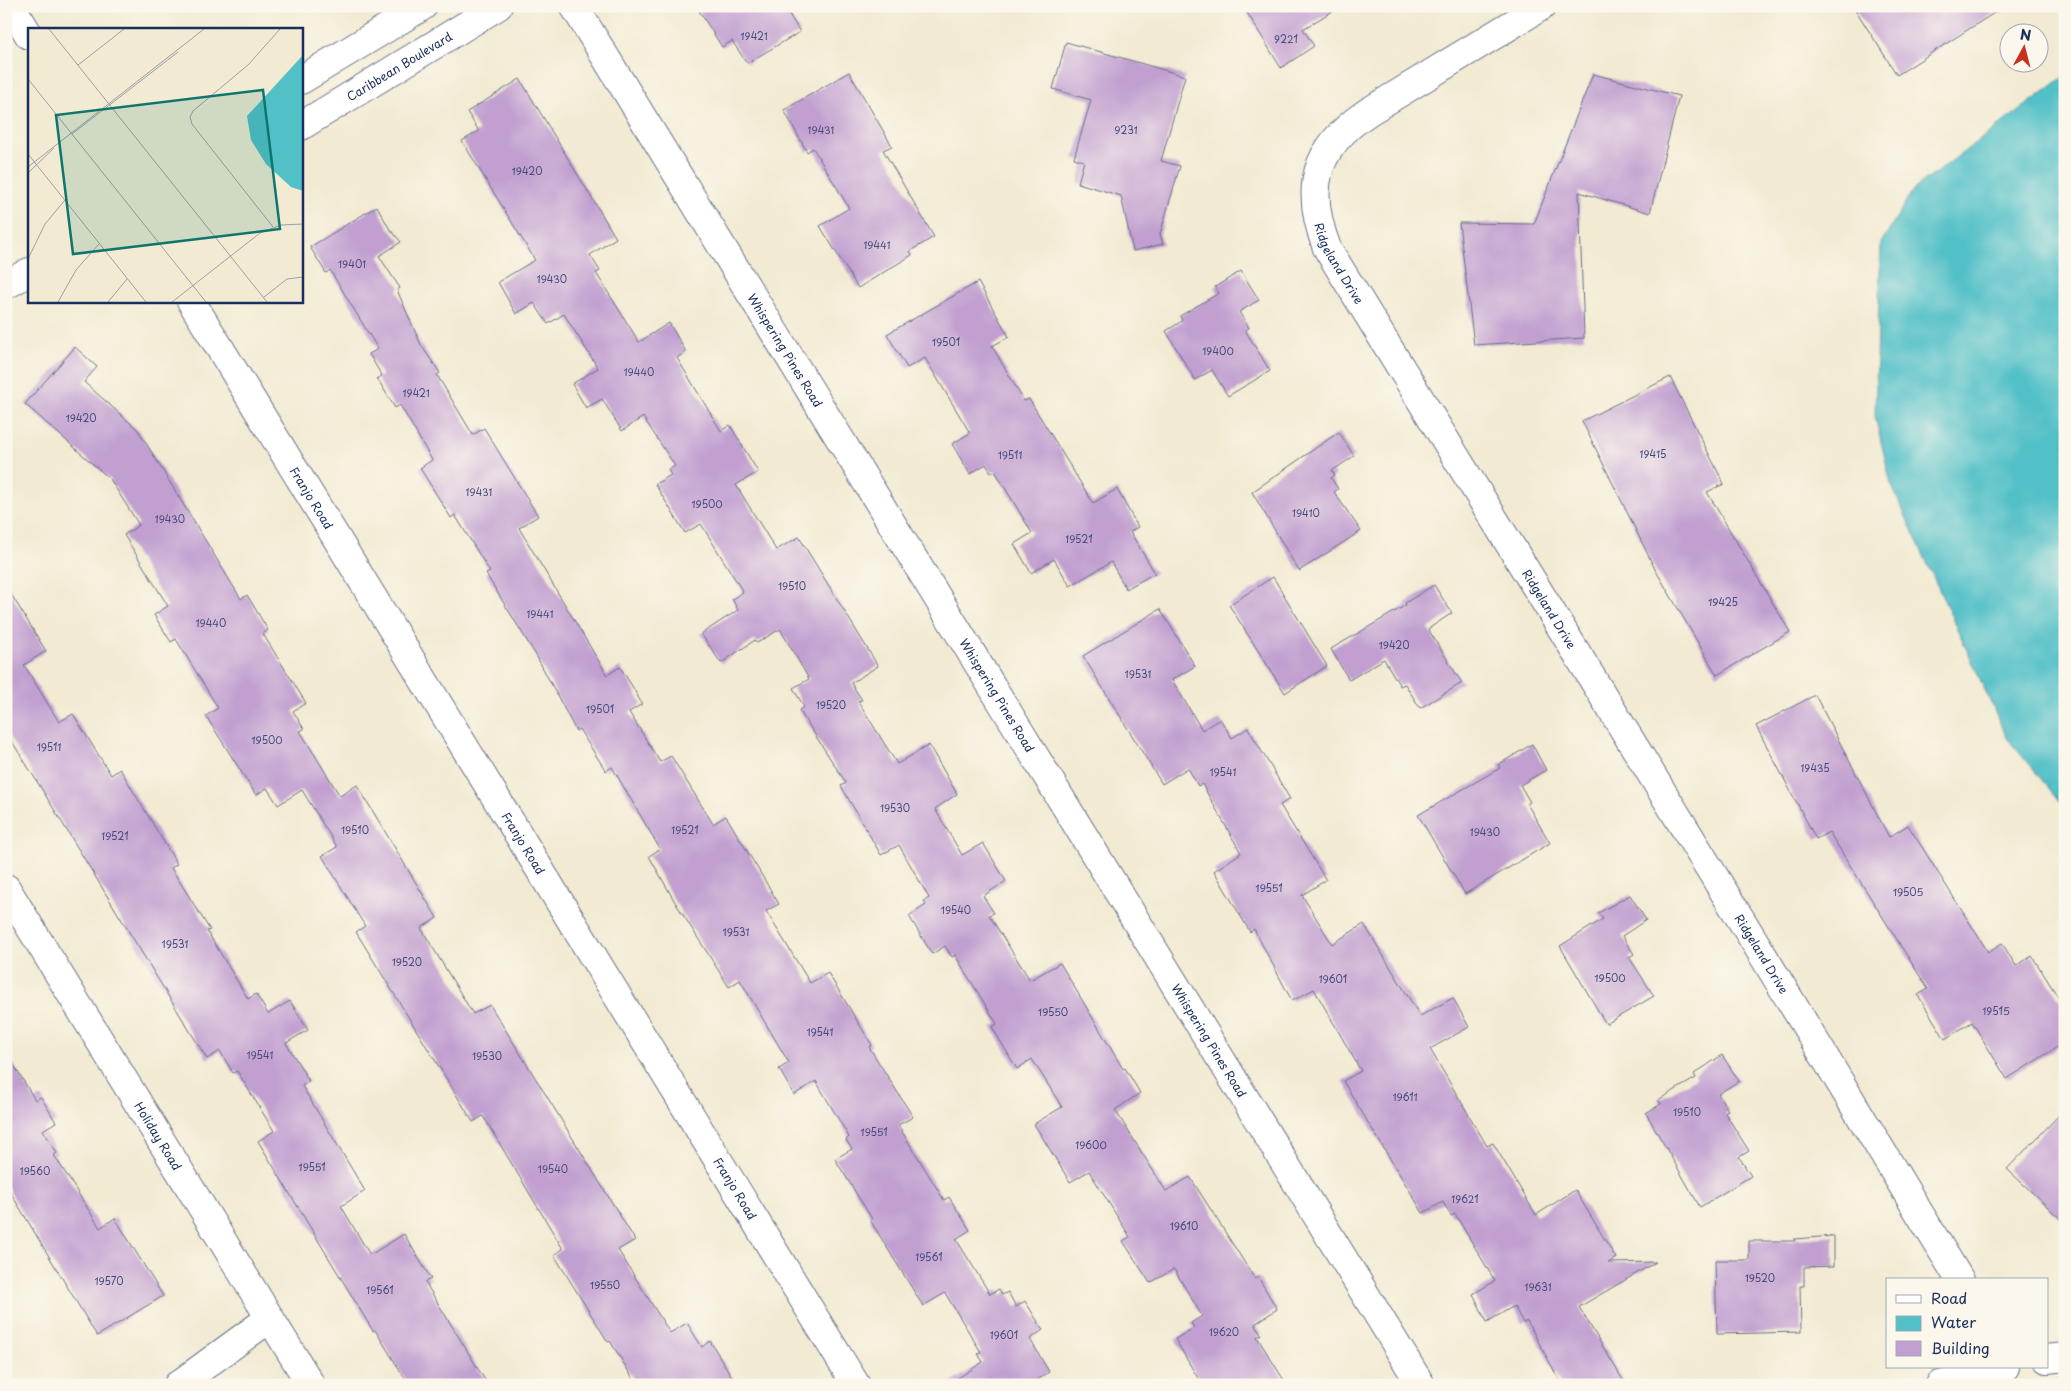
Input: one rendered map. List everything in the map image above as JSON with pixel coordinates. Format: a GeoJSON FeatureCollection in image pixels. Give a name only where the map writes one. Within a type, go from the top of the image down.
{"type":"FeatureCollection","features":[{"type":"Feature","properties":{"kind":"street"},"geometry":{"type":"LineString","coordinates":[[11,6],[28,33]]}},
{"type":"Feature","properties":{"kind":"street"},"geometry":{"type":"LineString","coordinates":[[302,79],[423,6]]}},
{"type":"Feature","properties":{"kind":"street","name":"Caribbean Boulevard"},"geometry":{"type":"LineString","coordinates":[[302,125],[498,6]]}},
{"type":"Feature","properties":{"kind":"street","name":"Whispering Pines Road"},"geometry":{"type":"LineString","coordinates":[[574,6],[1421,1385]]}},
{"type":"Feature","properties":{"kind":"street","name":"Ridgeland Drive"},"geometry":{"type":"LineString","coordinates":[[1542,6],[1368,112],[1351,123],[1339,135],[1329,147],[1322,162],[1318,178],[1315,202],[1320,229],[1327,248],[1756,944],[1959,1278]]}},
{"type":"Feature","properties":{"kind":"street"},"geometry":{"type":"LineString","coordinates":[[6,285],[28,273]]}},
{"type":"Feature","properties":{"kind":"street","name":"Franjo Road"},"geometry":{"type":"LineString","coordinates":[[192,302],[856,1385]]}},
{"type":"Feature","properties":{"kind":"street","name":"Holiday Road"},"geometry":{"type":"LineString","coordinates":[[6,888],[311,1385]]}},
{"type":"Feature","properties":{"kind":"street"},"geometry":{"type":"LineString","coordinates":[[178,1385],[270,1318]]}},
{"type":"Feature","properties":{"kind":"street"},"geometry":{"type":"LineString","coordinates":[[2048,1359],[2065,1357]]}},
{"type":"Feature","properties":{"kind":"street"},"geometry":{"type":"LineString","coordinates":[[1940,1385],[2002,1368]]}},
{"type":"Feature","properties":{"kind":"water"},"geometry":{"type":"Polygon","coordinates":[[[2065,76],[2065,808],[2007,738],[1891,484],[1875,416],[1881,243],[1913,190],[2065,76]]]}},
{"type":"Feature","properties":{"kind":"building"},"geometry":{"type":"Polygon","coordinates":[[[696,6],[784,6],[800,32],[747,63],[732,41],[722,47],[696,6]]]}},
{"type":"Feature","properties":{"kind":"building"},"geometry":{"type":"Polygon","coordinates":[[[1243,6],[1341,6],[1303,29],[1314,46],[1281,68],[1243,6]]]}},
{"type":"Feature","properties":{"kind":"building"},"geometry":{"type":"Polygon","coordinates":[[[1853,6],[2005,6],[1897,75],[1853,6]]]}},
{"type":"Feature","properties":{"kind":"building"},"geometry":{"type":"Polygon","coordinates":[[[1066,42],[1185,76],[1161,161],[1180,166],[1160,234],[1163,244],[1133,251],[1121,196],[1078,183],[1084,161],[1074,158],[1091,100],[1053,89],[1066,42]]]}},
{"type":"Feature","properties":{"kind":"building"},"geometry":{"type":"Polygon","coordinates":[[[849,72],[892,146],[883,150],[934,237],[910,251],[912,255],[858,288],[820,226],[849,208],[813,148],[807,152],[784,110],[849,72]]]}},
{"type":"Feature","properties":{"kind":"building"},"geometry":{"type":"Polygon","coordinates":[[[1593,74],[1679,96],[1650,213],[1579,192],[1584,338],[1474,345],[1459,223],[1534,224],[1593,74]]]}},
{"type":"Feature","properties":{"kind":"building"},"geometry":{"type":"Polygon","coordinates":[[[520,79],[616,238],[590,255],[600,271],[596,273],[639,342],[669,323],[686,352],[677,358],[721,431],[730,425],[758,472],[736,485],[776,550],[799,537],[878,666],[851,683],[862,700],[858,701],[897,764],[929,745],[957,794],[935,809],[962,855],[983,843],[1006,881],[983,896],[994,913],[989,915],[1030,980],[1060,963],[1123,1069],[1125,1068],[1140,1093],[1115,1110],[1166,1191],[1190,1177],[1255,1279],[1258,1277],[1277,1309],[1255,1324],[1261,1334],[1257,1337],[1287,1385],[1202,1385],[1175,1339],[1194,1328],[1191,1323],[1202,1316],[1174,1269],[1150,1283],[1123,1241],[1130,1237],[1089,1171],[1070,1182],[1034,1124],[1062,1107],[1032,1059],[1017,1069],[992,1027],[997,1024],[955,955],[952,957],[945,946],[932,954],[909,916],[926,905],[924,901],[929,898],[899,845],[881,855],[841,786],[846,783],[799,710],[804,707],[793,688],[809,679],[780,629],[757,643],[755,640],[721,663],[701,634],[738,610],[732,599],[743,592],[701,524],[685,533],[655,484],[671,475],[668,470],[675,466],[643,417],[622,431],[602,399],[586,408],[572,384],[598,368],[564,314],[548,324],[534,303],[516,314],[498,282],[535,260],[462,141],[479,131],[467,112],[520,79]]]}},
{"type":"Feature","properties":{"kind":"building"},"geometry":{"type":"Polygon","coordinates":[[[377,206],[389,228],[401,242],[379,256],[400,288],[397,290],[421,345],[440,373],[437,375],[473,435],[484,428],[538,516],[519,528],[607,675],[620,667],[632,686],[642,704],[629,712],[660,762],[671,756],[713,824],[726,816],[779,904],[766,911],[810,983],[828,973],[872,1045],[869,1047],[913,1117],[898,1125],[944,1200],[949,1197],[970,1230],[956,1239],[990,1294],[999,1289],[1002,1295],[1008,1292],[1016,1307],[1025,1301],[1043,1330],[1030,1339],[1049,1372],[1029,1385],[947,1385],[983,1362],[978,1354],[981,1352],[945,1293],[923,1306],[835,1159],[852,1149],[846,1140],[849,1137],[816,1081],[794,1095],[779,1069],[789,1063],[740,980],[729,987],[675,902],[649,856],[660,849],[612,767],[606,771],[579,729],[576,731],[537,657],[486,574],[490,572],[455,515],[451,518],[420,468],[432,460],[400,405],[395,408],[377,378],[382,376],[369,354],[378,349],[330,270],[326,273],[310,247],[377,206]]]}},
{"type":"Feature","properties":{"kind":"building"},"geometry":{"type":"Polygon","coordinates":[[[1241,271],[1259,300],[1239,312],[1249,328],[1245,330],[1270,371],[1228,396],[1212,370],[1195,380],[1166,331],[1182,321],[1180,316],[1219,293],[1215,287],[1241,271]]]}},
{"type":"Feature","properties":{"kind":"building"},"geometry":{"type":"Polygon","coordinates":[[[978,282],[1009,337],[992,346],[1024,401],[1029,399],[1093,503],[1117,489],[1138,527],[1130,532],[1155,573],[1126,589],[1111,562],[1070,586],[1054,559],[1031,573],[1014,544],[1032,533],[995,471],[991,473],[986,464],[970,474],[952,444],[970,433],[925,358],[907,368],[887,334],[978,282]]]}},
{"type":"Feature","properties":{"kind":"building"},"geometry":{"type":"Polygon","coordinates":[[[75,347],[97,367],[84,382],[138,430],[241,599],[247,595],[268,630],[263,634],[306,703],[293,711],[304,729],[300,731],[340,796],[357,785],[437,918],[421,928],[473,1014],[490,1005],[635,1240],[618,1250],[670,1333],[687,1323],[702,1347],[710,1341],[737,1385],[637,1385],[554,1255],[563,1249],[483,1116],[473,1122],[356,932],[365,926],[322,856],[337,847],[302,790],[278,805],[267,788],[256,795],[206,716],[218,708],[176,639],[171,642],[154,615],[168,606],[124,535],[139,525],[110,479],[25,404],[75,347]]]}},
{"type":"Feature","properties":{"kind":"building"},"geometry":{"type":"Polygon","coordinates":[[[1670,377],[1724,484],[1707,492],[1790,632],[1717,675],[1656,571],[1582,421],[1670,377]]]}},
{"type":"Feature","properties":{"kind":"building"},"geometry":{"type":"Polygon","coordinates":[[[1339,432],[1354,456],[1332,471],[1335,475],[1331,478],[1338,489],[1334,492],[1361,531],[1299,571],[1252,492],[1339,432]]]}},
{"type":"Feature","properties":{"kind":"building"},"geometry":{"type":"Polygon","coordinates":[[[1273,577],[1327,666],[1285,693],[1229,605],[1273,577]]]}},
{"type":"Feature","properties":{"kind":"building"},"geometry":{"type":"Polygon","coordinates":[[[1434,585],[1452,613],[1428,629],[1462,683],[1420,708],[1405,684],[1400,686],[1384,659],[1349,680],[1331,649],[1406,605],[1405,603],[1434,585]]]}},
{"type":"Feature","properties":{"kind":"building"},"geometry":{"type":"Polygon","coordinates":[[[6,586],[46,651],[24,665],[59,722],[73,714],[111,775],[120,769],[177,864],[171,868],[210,930],[207,931],[248,999],[256,994],[268,1014],[290,1001],[308,1030],[286,1043],[309,1081],[302,1086],[365,1191],[341,1206],[370,1255],[404,1234],[431,1279],[425,1282],[488,1385],[409,1385],[375,1330],[373,1331],[258,1141],[274,1131],[237,1071],[233,1073],[220,1051],[207,1059],[6,732],[6,586]]]}},
{"type":"Feature","properties":{"kind":"building"},"geometry":{"type":"Polygon","coordinates":[[[1160,609],[1195,666],[1172,680],[1202,730],[1220,719],[1232,738],[1248,728],[1290,799],[1280,805],[1326,880],[1302,895],[1332,944],[1364,924],[1420,1016],[1453,998],[1469,1027],[1430,1049],[1487,1146],[1493,1143],[1536,1215],[1575,1190],[1616,1258],[1608,1263],[1656,1262],[1579,1307],[1626,1385],[1562,1385],[1527,1321],[1523,1323],[1514,1306],[1487,1322],[1473,1294],[1495,1281],[1455,1214],[1451,1216],[1443,1202],[1423,1213],[1343,1081],[1361,1071],[1314,989],[1292,1001],[1254,929],[1250,932],[1214,871],[1241,853],[1202,784],[1198,786],[1188,768],[1162,784],[1083,656],[1160,609]]]}},
{"type":"Feature","properties":{"kind":"building"},"geometry":{"type":"Polygon","coordinates":[[[1815,695],[1889,837],[1908,825],[1988,952],[2002,943],[2016,966],[2032,956],[2065,1008],[2065,1042],[2007,1079],[1972,1022],[1945,1039],[1918,995],[1928,989],[1829,832],[1816,839],[1756,726],[1815,695]]]}},
{"type":"Feature","properties":{"kind":"building"},"geometry":{"type":"Polygon","coordinates":[[[1532,744],[1546,770],[1520,785],[1530,802],[1527,804],[1550,843],[1465,894],[1418,815],[1500,768],[1498,765],[1532,744]]]}},
{"type":"Feature","properties":{"kind":"building"},"geometry":{"type":"Polygon","coordinates":[[[1630,895],[1646,920],[1622,936],[1634,954],[1629,957],[1654,996],[1606,1024],[1560,946],[1603,919],[1598,913],[1630,895]]]}},
{"type":"Feature","properties":{"kind":"building"},"geometry":{"type":"Polygon","coordinates":[[[6,1052],[35,1100],[41,1097],[56,1122],[43,1130],[57,1153],[54,1155],[100,1228],[115,1218],[163,1296],[97,1336],[6,1185],[6,1052]]]}},
{"type":"Feature","properties":{"kind":"building"},"geometry":{"type":"Polygon","coordinates":[[[1722,1055],[1739,1081],[1718,1094],[1728,1110],[1725,1113],[1749,1151],[1739,1157],[1751,1176],[1700,1207],[1646,1113],[1661,1104],[1658,1100],[1696,1078],[1694,1074],[1722,1055]]]}},
{"type":"Feature","properties":{"kind":"building"},"geometry":{"type":"Polygon","coordinates":[[[2065,1109],[2065,1223],[2007,1169],[2065,1109]]]}},
{"type":"Feature","properties":{"kind":"building"},"geometry":{"type":"Polygon","coordinates":[[[1834,1236],[1834,1266],[1804,1267],[1804,1286],[1800,1286],[1801,1332],[1717,1334],[1715,1260],[1749,1260],[1749,1241],[1795,1241],[1794,1239],[1834,1236]]]}}]}
